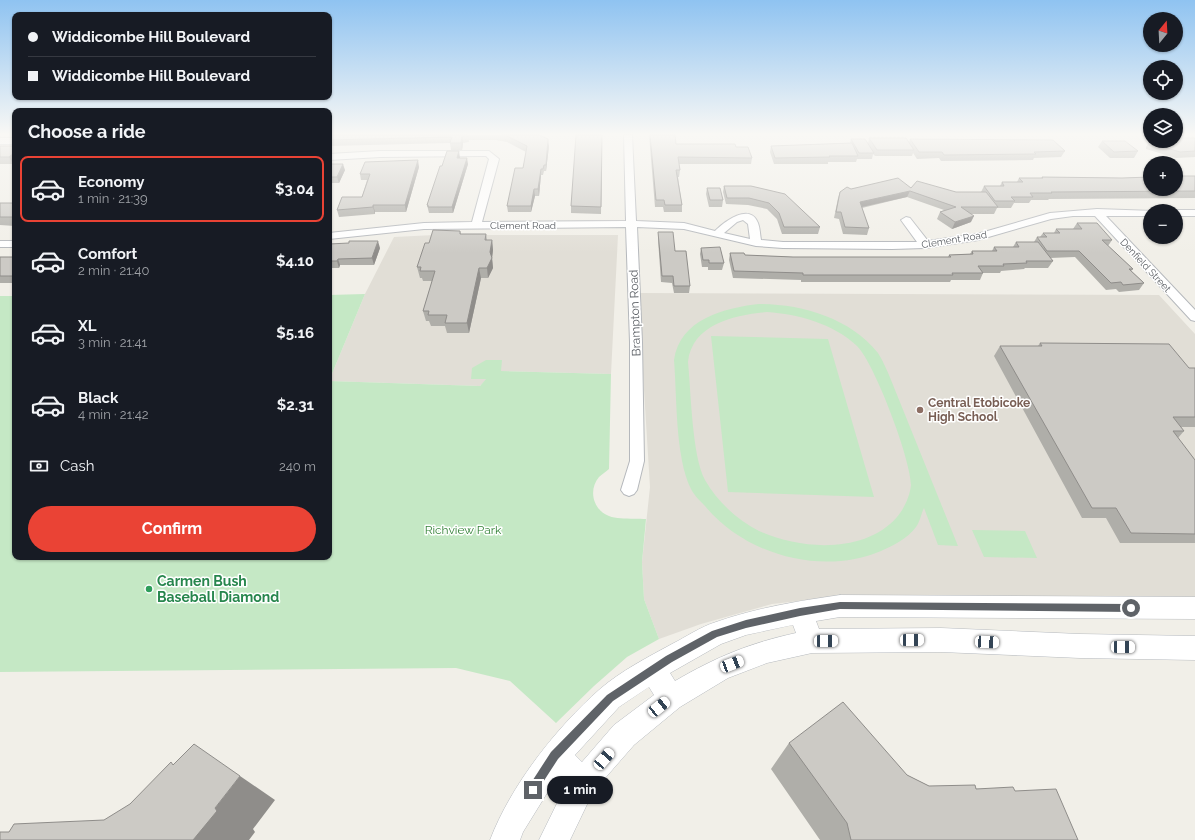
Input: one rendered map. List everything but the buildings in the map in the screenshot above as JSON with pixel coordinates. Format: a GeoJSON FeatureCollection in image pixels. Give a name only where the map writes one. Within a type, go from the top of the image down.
{"type":"FeatureCollection","features":[{"type":"Feature","properties":{"kind":"street"},"geometry":{"type":"LineString","coordinates":[[476,225],[490,174]]}},
{"type":"Feature","properties":{"kind":"street","name":"Brampton Road"},"geometry":{"type":"LineString","coordinates":[[629,174],[636,342],[637,461],[629,490]]}},
{"type":"Feature","properties":{"kind":"street","name":"Clement Road"},"geometry":{"type":"LineString","coordinates":[[332,236],[424,226],[631,224],[684,226],[756,243],[783,245],[925,245],[978,237],[1050,216],[1096,212],[1143,213]]}},
{"type":"Feature","properties":{"kind":"street","name":"Denfield Street"},"geometry":{"type":"LineString","coordinates":[[1096,212],[1195,317]]}},
{"type":"Feature","properties":{"kind":"street"},"geometry":{"type":"LineString","coordinates":[[1183,213],[1195,213]]}},
{"type":"Feature","properties":{"kind":"street"},"geometry":{"type":"LineString","coordinates":[[716,234],[733,219],[744,218],[753,222],[756,243]]}},
{"type":"Feature","properties":{"kind":"street"},"geometry":{"type":"LineString","coordinates":[[906,220],[925,245]]}},
{"type":"Feature","properties":{"kind":"street"},"geometry":{"type":"LineString","coordinates":[[0,244],[12,244]]}},
{"type":"Feature","properties":{"kind":"street"},"geometry":{"type":"LineString","coordinates":[[505,840],[511,824],[554,756],[610,698],[652,669],[715,634],[746,624],[800,612],[840,606],[1195,608]]}},
{"type":"Feature","properties":{"kind":"street"},"geometry":{"type":"LineString","coordinates":[[800,612],[812,641]]}},
{"type":"Feature","properties":{"kind":"street"},"geometry":{"type":"LineString","coordinates":[[554,840],[583,782],[624,735],[670,698],[720,669],[767,651],[812,641],[941,640],[1080,646],[1195,648]]}},
{"type":"Feature","properties":{"kind":"street"},"geometry":{"type":"LineString","coordinates":[[652,669],[670,698]]}},
{"type":"Feature","properties":{"kind":"street"},"geometry":{"type":"LineString","coordinates":[[554,756],[583,782]]}},
{"type":"Feature","properties":{"kind":"shaded area"},"geometry":{"type":"Polygon","coordinates":[[[434,235],[618,235],[611,374],[494,371],[480,386],[332,381],[332,374],[365,294],[394,237],[434,235]]]}},
{"type":"Feature","properties":{"kind":"shaded area","name":"Central Etobicoke High School"},"geometry":{"type":"Polygon","coordinates":[[[638,293],[1159,295],[1195,334],[1195,601],[835,597],[772,604],[701,624],[659,639],[644,599],[642,562],[650,487],[638,293]]]}},
{"type":"Feature","properties":{"kind":"green space"},"geometry":{"type":"Polygon","coordinates":[[[365,294],[332,374],[332,295],[365,294]]]}},
{"type":"Feature","properties":{"kind":"green space","name":"Richview Park"},"geometry":{"type":"Polygon","coordinates":[[[0,296],[12,296],[12,560],[332,560],[332,381],[480,386],[486,379],[471,379],[472,368],[486,360],[502,360],[501,371],[611,374],[609,469],[599,477],[596,482],[593,493],[594,499],[599,509],[609,516],[646,519],[642,562],[644,599],[659,639],[627,657],[594,686],[556,723],[510,681],[456,668],[0,672],[0,296]]]}},
{"type":"Feature","properties":{"kind":"green space"},"geometry":{"type":"Polygon","coordinates":[[[759,304],[775,305],[808,310],[824,315],[854,331],[867,341],[878,353],[889,375],[958,546],[938,545],[924,508],[919,523],[909,535],[881,551],[858,558],[834,561],[810,561],[786,556],[763,548],[741,537],[722,523],[697,498],[691,489],[686,476],[679,444],[674,360],[678,346],[694,325],[718,313],[759,304]],[[755,313],[729,319],[706,330],[691,349],[688,362],[691,406],[697,456],[705,480],[715,495],[735,516],[751,527],[775,537],[812,545],[831,545],[850,543],[868,537],[884,529],[897,517],[906,502],[911,485],[905,455],[891,413],[873,372],[857,346],[848,338],[827,326],[803,318],[779,313],[755,313]]]}},
{"type":"Feature","properties":{"kind":"green space"},"geometry":{"type":"Polygon","coordinates":[[[711,336],[828,339],[874,497],[728,492],[711,336]]]}},
{"type":"Feature","properties":{"kind":"green space"},"geometry":{"type":"Polygon","coordinates":[[[972,530],[1025,531],[1037,558],[984,557],[972,530]]]}},
{"type":"Feature","properties":{"kind":"place","name":"Central Etobicoke High School"},"geometry":{"type":"Point","coordinates":[920,410]}},
{"type":"Feature","properties":{"kind":"place","name":"Carmen Bush Baseball Diamond"},"geometry":{"type":"Point","coordinates":[149,589]}},
{"type":"Feature","properties":{"kind":"route"},"geometry":{"type":"LineString","coordinates":[[533,790],[554,756],[610,698],[669,659],[715,634],[746,624],[800,612],[840,606],[1131,608]]}}]}
